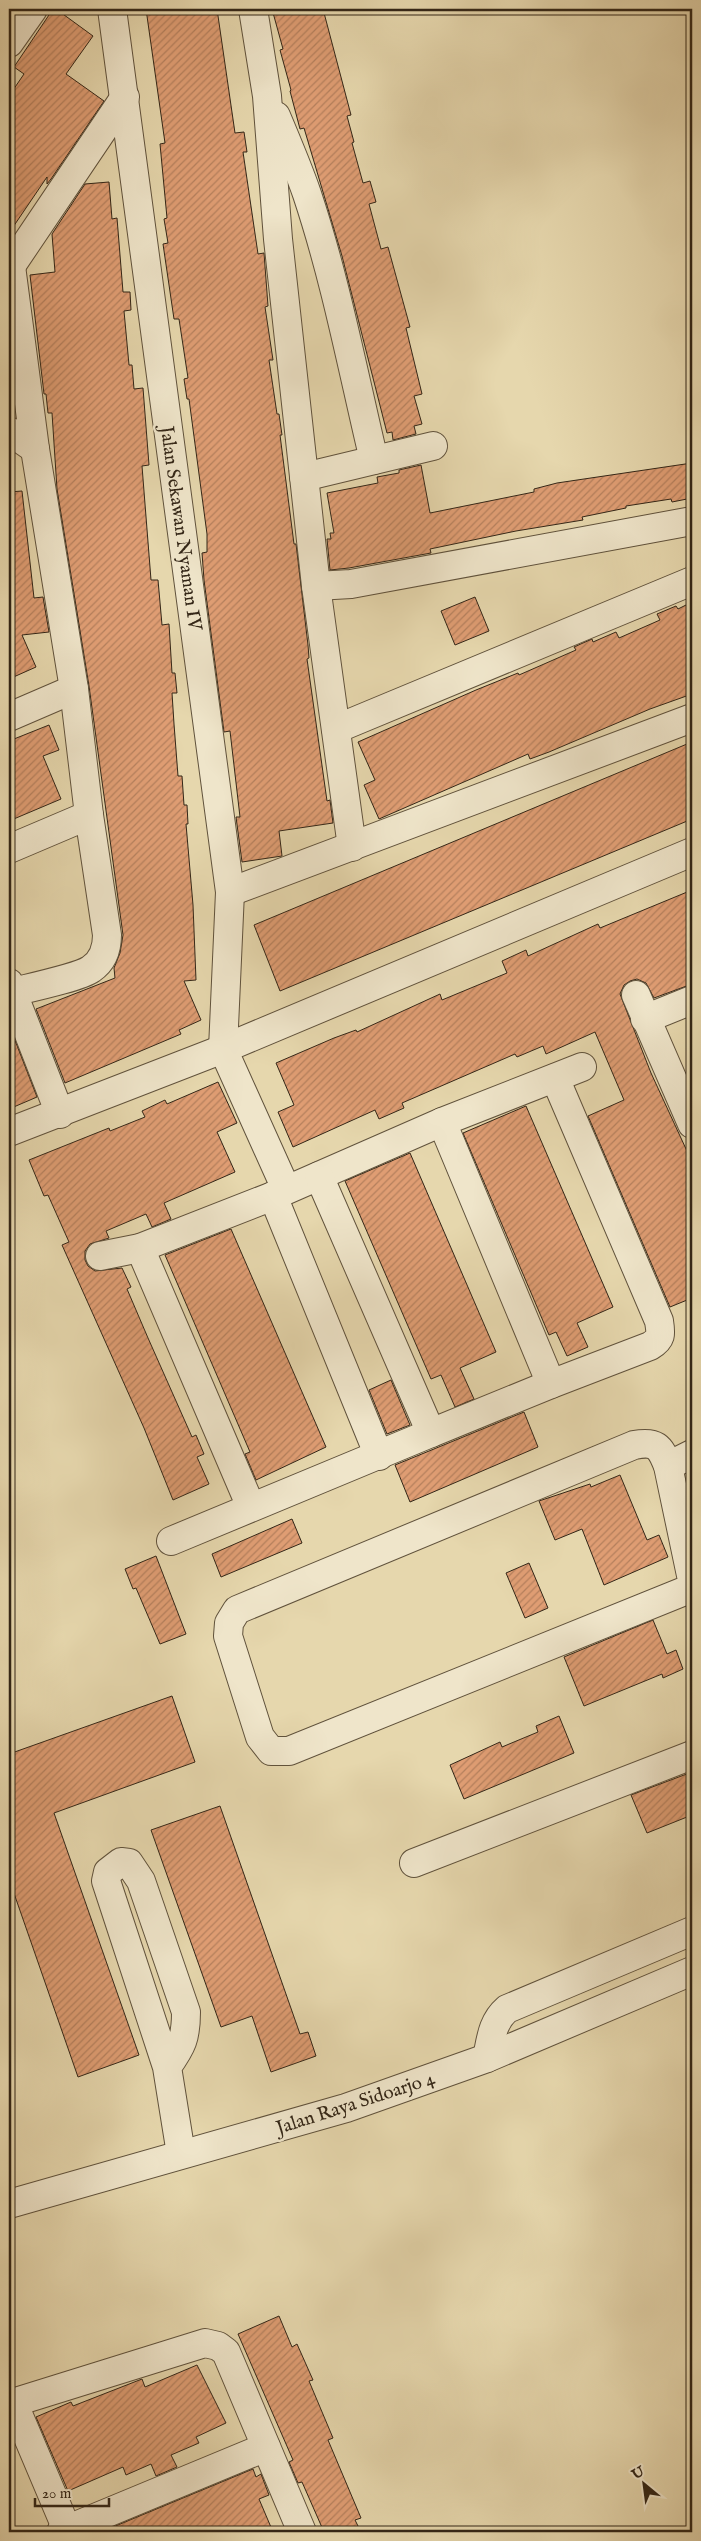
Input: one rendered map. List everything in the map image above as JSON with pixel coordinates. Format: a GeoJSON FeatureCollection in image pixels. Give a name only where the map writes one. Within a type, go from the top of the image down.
{"type":"FeatureCollection","features":[{"type":"Feature","properties":{"kind":"street"},"geometry":{"type":"LineString","coordinates":[[9,43],[34,9]]}},
{"type":"Feature","properties":{"kind":"street","name":"Jalan Sekawan Nyaman IV"},"geometry":{"type":"LineString","coordinates":[[112,9],[230,892],[223,1049]]}},
{"type":"Feature","properties":{"kind":"street"},"geometry":{"type":"LineString","coordinates":[[253,9],[267,96],[278,239],[316,586],[352,847]]}},
{"type":"Feature","properties":{"kind":"street"},"geometry":{"type":"LineString","coordinates":[[267,96],[307,194],[341,318],[374,460]]}},
{"type":"Feature","properties":{"kind":"street"},"geometry":{"type":"LineString","coordinates":[[60,1114],[11,988],[91,970],[107,949],[107,935],[89,815],[74,689],[35,449],[10,267],[125,97]]}},
{"type":"Feature","properties":{"kind":"street"},"geometry":{"type":"LineString","coordinates":[[9,431],[35,449]]}},
{"type":"Feature","properties":{"kind":"street"},"geometry":{"type":"LineString","coordinates":[[304,477],[433,446]]}},
{"type":"Feature","properties":{"kind":"street"},"geometry":{"type":"LineString","coordinates":[[316,586],[351,584],[692,521]]}},
{"type":"Feature","properties":{"kind":"street"},"geometry":{"type":"LineString","coordinates":[[336,730],[692,582]]}},
{"type":"Feature","properties":{"kind":"street"},"geometry":{"type":"LineString","coordinates":[[9,717],[74,689]]}},
{"type":"Feature","properties":{"kind":"street"},"geometry":{"type":"LineString","coordinates":[[230,892],[692,718]]}},
{"type":"Feature","properties":{"kind":"street"},"geometry":{"type":"LineString","coordinates":[[9,849],[89,815]]}},
{"type":"Feature","properties":{"kind":"street"},"geometry":{"type":"LineString","coordinates":[[9,1132],[60,1114],[223,1049],[692,852]]}},
{"type":"Feature","properties":{"kind":"street"},"geometry":{"type":"LineString","coordinates":[[692,1000],[641,1007],[683,1076],[692,1124]]}},
{"type":"Feature","properties":{"kind":"street"},"geometry":{"type":"LineString","coordinates":[[223,1049],[280,1192],[379,1456]]}},
{"type":"Feature","properties":{"kind":"street"},"geometry":{"type":"LineString","coordinates":[[100,1256],[140,1248],[319,1176],[442,1122],[582,1067]]}},
{"type":"Feature","properties":{"kind":"street"},"geometry":{"type":"LineString","coordinates":[[171,1541],[551,1384],[658,1342],[661,1335],[659,1321],[555,1078]]}},
{"type":"Feature","properties":{"kind":"street"},"geometry":{"type":"LineString","coordinates":[[442,1122],[551,1384]]}},
{"type":"Feature","properties":{"kind":"street"},"geometry":{"type":"LineString","coordinates":[[319,1176],[431,1434]]}},
{"type":"Feature","properties":{"kind":"street"},"geometry":{"type":"LineString","coordinates":[[140,1248],[251,1507]]}},
{"type":"Feature","properties":{"kind":"street"},"geometry":{"type":"LineString","coordinates":[[692,1580],[680,1460],[648,1442],[634,1444],[237,1610],[229,1623],[228,1636],[260,1737],[271,1751],[289,1751],[692,1588]]}},
{"type":"Feature","properties":{"kind":"street"},"geometry":{"type":"LineString","coordinates":[[414,1863],[692,1755]]}},
{"type":"Feature","properties":{"kind":"street"},"geometry":{"type":"LineString","coordinates":[[167,2067],[182,2046],[186,2029],[186,2012],[141,1881],[129,1863],[121,1862],[108,1872],[106,1881],[167,2067],[181,2154]]}},
{"type":"Feature","properties":{"kind":"street"},"geometry":{"type":"LineString","coordinates":[[487,2058],[493,2027],[499,2016],[507,2009],[692,1931]]}},
{"type":"Feature","properties":{"kind":"street","name":"Jalan Raya Sidoarjo 4"},"geometry":{"type":"LineString","coordinates":[[9,2204],[346,2108],[487,2058],[692,1971]]}},
{"type":"Feature","properties":{"kind":"street"},"geometry":{"type":"LineString","coordinates":[[266,2447],[65,2531],[11,2403],[205,2343],[218,2346],[226,2352],[302,2532]]}},
{"type":"Feature","properties":{"kind":"building"},"geometry":{"type":"Polygon","coordinates":[[[53,9],[56,9],[93,36],[66,74],[104,101],[51,179],[47,184],[47,177],[9,233],[9,96],[24,74],[14,67],[53,9]]]}},
{"type":"Feature","properties":{"kind":"building"},"geometry":{"type":"Polygon","coordinates":[[[146,9],[217,9],[235,133],[244,132],[247,152],[243,152],[258,254],[264,253],[268,306],[265,307],[273,360],[269,360],[277,414],[279,414],[294,544],[296,544],[308,645],[309,658],[307,659],[327,801],[330,800],[333,823],[279,831],[282,856],[242,862],[236,817],[240,817],[230,731],[224,732],[204,580],[202,553],[207,552],[207,534],[189,399],[187,399],[184,379],[188,378],[179,319],[174,319],[163,244],[168,243],[164,219],[167,218],[160,144],[165,143],[146,9]]]}},
{"type":"Feature","properties":{"kind":"building"},"geometry":{"type":"Polygon","coordinates":[[[272,9],[323,9],[351,115],[347,116],[354,142],[352,143],[363,183],[370,181],[376,202],[369,204],[381,249],[388,247],[410,327],[406,328],[422,394],[414,396],[422,424],[414,426],[416,434],[393,440],[392,432],[387,433],[342,256],[304,128],[300,129],[280,50],[283,49],[272,9]]]}},
{"type":"Feature","properties":{"kind":"building"},"geometry":{"type":"Polygon","coordinates":[[[109,182],[112,219],[117,218],[123,292],[130,292],[131,310],[124,311],[129,365],[132,365],[134,389],[143,388],[149,465],[142,466],[151,580],[158,580],[162,625],[169,624],[172,673],[175,673],[177,693],[172,693],[174,724],[178,776],[182,776],[184,805],[187,805],[188,824],[186,824],[193,905],[196,980],[184,981],[201,1020],[179,1030],[181,1034],[65,1083],[36,1009],[115,978],[114,968],[120,953],[123,935],[89,686],[57,489],[52,413],[48,413],[46,394],[44,394],[30,275],[55,272],[52,234],[85,184],[109,182]]]}},
{"type":"Feature","properties":{"kind":"building"},"geometry":{"type":"Polygon","coordinates":[[[692,463],[692,498],[672,502],[671,499],[626,506],[626,508],[582,517],[583,520],[516,531],[430,549],[431,553],[330,570],[327,539],[331,539],[330,533],[334,533],[327,493],[378,483],[377,477],[399,473],[399,470],[421,465],[430,513],[534,492],[534,489],[557,483],[692,463]]]}},
{"type":"Feature","properties":{"kind":"building"},"geometry":{"type":"Polygon","coordinates":[[[22,491],[34,598],[43,597],[49,632],[22,635],[36,667],[9,679],[9,492],[22,491]]]}},
{"type":"Feature","properties":{"kind":"building"},"geometry":{"type":"Polygon","coordinates":[[[475,597],[489,631],[455,645],[441,611],[475,597]]]}},
{"type":"Feature","properties":{"kind":"building"},"geometry":{"type":"Polygon","coordinates":[[[692,602],[692,694],[650,709],[530,759],[528,754],[379,819],[364,785],[375,780],[358,742],[476,690],[518,673],[519,675],[576,650],[574,647],[592,639],[593,642],[616,632],[619,638],[660,620],[657,614],[676,606],[678,609],[692,602]]]}},
{"type":"Feature","properties":{"kind":"building"},"geometry":{"type":"Polygon","coordinates":[[[49,725],[59,750],[43,756],[61,799],[9,821],[9,741],[49,725]]]}},
{"type":"Feature","properties":{"kind":"building"},"geometry":{"type":"Polygon","coordinates":[[[687,744],[692,744],[692,819],[280,991],[254,925],[687,744]]]}},
{"type":"Feature","properties":{"kind":"building"},"geometry":{"type":"Polygon","coordinates":[[[692,890],[692,984],[654,998],[646,983],[637,979],[624,985],[620,994],[651,1073],[692,1162],[692,1298],[670,1307],[588,1116],[624,1100],[595,1032],[546,1054],[543,1046],[517,1057],[515,1054],[402,1103],[404,1108],[379,1119],[375,1110],[293,1147],[278,1112],[294,1105],[276,1063],[334,1038],[356,1030],[357,1032],[440,994],[442,1000],[507,973],[502,961],[526,950],[528,956],[598,924],[600,928],[692,890]]]}},
{"type":"Feature","properties":{"kind":"building"},"geometry":{"type":"Polygon","coordinates":[[[9,1025],[37,1097],[9,1109],[9,1025]]]}},
{"type":"Feature","properties":{"kind":"building"},"geometry":{"type":"Polygon","coordinates":[[[218,1082],[237,1123],[217,1132],[235,1172],[164,1203],[171,1219],[152,1227],[146,1214],[106,1231],[109,1238],[90,1244],[85,1251],[85,1260],[88,1266],[95,1271],[122,1268],[131,1287],[127,1289],[148,1338],[192,1437],[196,1435],[204,1454],[197,1457],[209,1484],[173,1500],[144,1428],[62,1245],[69,1242],[48,1195],[44,1196],[29,1160],[109,1128],[110,1131],[145,1117],[142,1111],[165,1100],[167,1104],[218,1082]]]}},
{"type":"Feature","properties":{"kind":"building"},"geometry":{"type":"Polygon","coordinates":[[[526,1106],[613,1307],[577,1323],[588,1347],[567,1356],[556,1332],[549,1335],[463,1133],[526,1106]]]}},
{"type":"Feature","properties":{"kind":"building"},"geometry":{"type":"Polygon","coordinates":[[[410,1153],[496,1352],[460,1368],[474,1399],[455,1407],[441,1375],[431,1379],[345,1181],[410,1153]]]}},
{"type":"Feature","properties":{"kind":"building"},"geometry":{"type":"Polygon","coordinates":[[[231,1229],[326,1447],[256,1480],[245,1454],[250,1452],[165,1255],[231,1229]]]}},
{"type":"Feature","properties":{"kind":"building"},"geometry":{"type":"Polygon","coordinates":[[[391,1380],[410,1425],[387,1434],[369,1390],[391,1380]]]}},
{"type":"Feature","properties":{"kind":"building"},"geometry":{"type":"Polygon","coordinates":[[[524,1412],[538,1447],[410,1502],[395,1465],[524,1412]]]}},
{"type":"Feature","properties":{"kind":"building"},"geometry":{"type":"Polygon","coordinates":[[[620,1475],[647,1540],[659,1535],[668,1557],[604,1585],[582,1529],[555,1540],[539,1501],[590,1484],[591,1487],[620,1475]]]}},
{"type":"Feature","properties":{"kind":"building"},"geometry":{"type":"Polygon","coordinates":[[[292,1519],[302,1543],[221,1577],[212,1554],[292,1519]]]}},
{"type":"Feature","properties":{"kind":"building"},"geometry":{"type":"Polygon","coordinates":[[[156,1556],[186,1634],[160,1644],[136,1588],[133,1589],[125,1569],[156,1556]]]}},
{"type":"Feature","properties":{"kind":"building"},"geometry":{"type":"Polygon","coordinates":[[[529,1563],[548,1608],[525,1618],[506,1573],[529,1563]]]}},
{"type":"Feature","properties":{"kind":"building"},"geometry":{"type":"Polygon","coordinates":[[[653,1620],[667,1654],[676,1650],[683,1669],[663,1678],[662,1674],[584,1706],[564,1657],[653,1620]]]}},
{"type":"Feature","properties":{"kind":"building"},"geometry":{"type":"Polygon","coordinates":[[[172,1696],[195,1762],[54,1813],[139,2055],[78,2077],[9,1879],[9,1754],[172,1696]]]}},
{"type":"Feature","properties":{"kind":"building"},"geometry":{"type":"Polygon","coordinates":[[[559,1716],[574,1753],[464,1799],[450,1765],[500,1742],[502,1747],[538,1732],[536,1726],[559,1716]]]}},
{"type":"Feature","properties":{"kind":"building"},"geometry":{"type":"Polygon","coordinates":[[[692,1772],[692,1815],[647,1833],[631,1795],[692,1772]]]}},
{"type":"Feature","properties":{"kind":"building"},"geometry":{"type":"Polygon","coordinates":[[[220,1806],[300,2034],[308,2032],[316,2056],[271,2072],[252,2016],[221,2027],[151,1830],[220,1806]]]}},
{"type":"Feature","properties":{"kind":"building"},"geometry":{"type":"Polygon","coordinates":[[[279,2316],[292,2347],[297,2344],[313,2380],[309,2381],[333,2438],[328,2440],[361,2518],[355,2520],[361,2532],[324,2532],[302,2482],[298,2483],[289,2462],[293,2460],[238,2334],[279,2316]]]}},
{"type":"Feature","properties":{"kind":"building"},"geometry":{"type":"Polygon","coordinates":[[[197,2365],[226,2423],[196,2437],[199,2443],[171,2455],[177,2467],[156,2476],[151,2464],[126,2475],[123,2467],[68,2491],[36,2417],[71,2402],[73,2406],[142,2379],[145,2387],[197,2365]]]}},
{"type":"Feature","properties":{"kind":"building"},"geometry":{"type":"Polygon","coordinates":[[[253,2469],[256,2477],[261,2474],[269,2495],[259,2499],[273,2532],[101,2532],[253,2469]]]}}]}
